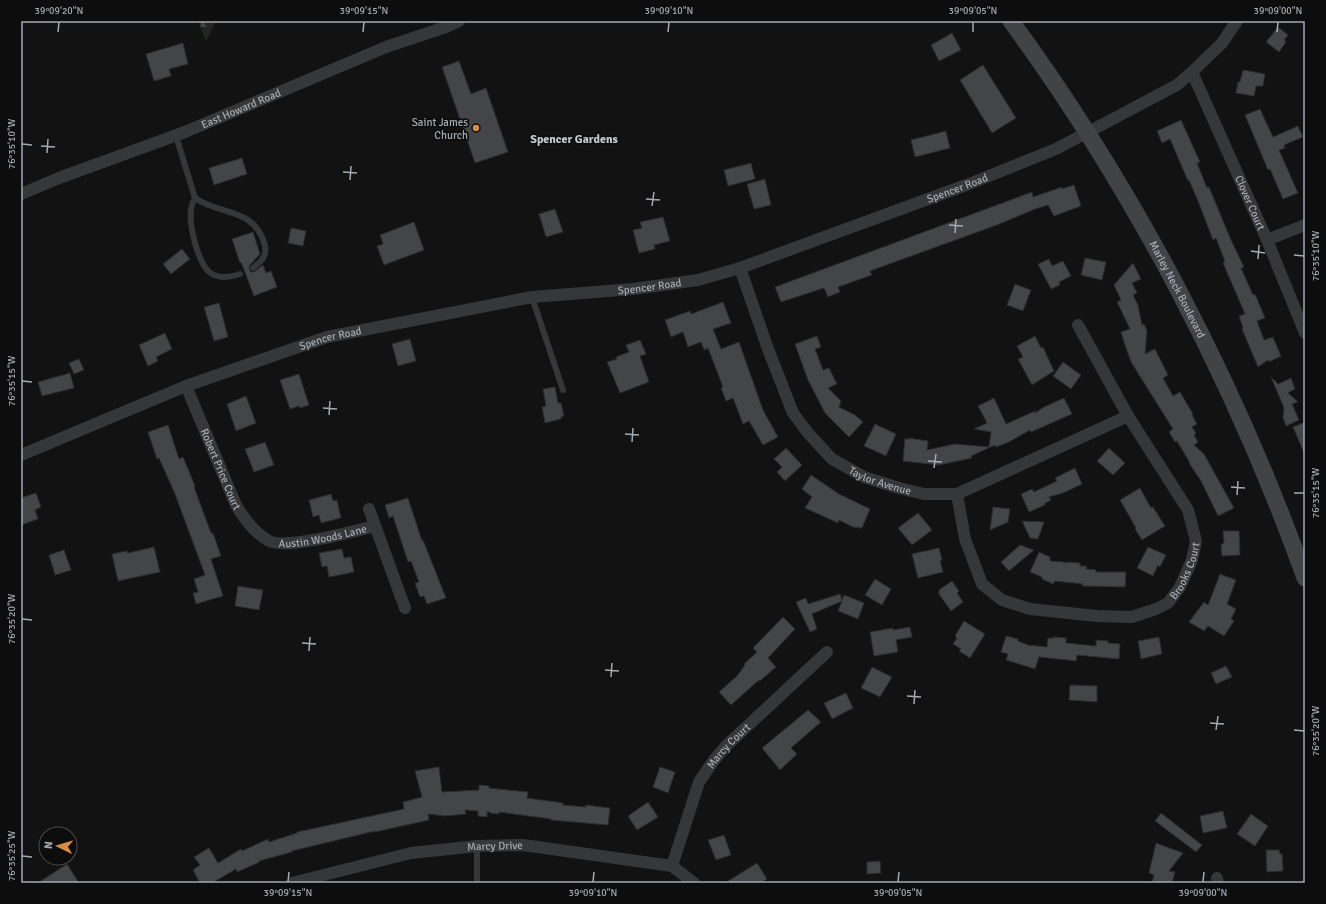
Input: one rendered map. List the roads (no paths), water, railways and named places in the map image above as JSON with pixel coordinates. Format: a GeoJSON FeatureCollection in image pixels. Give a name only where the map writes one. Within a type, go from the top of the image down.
{"type":"FeatureCollection","features":[{"type":"Feature","properties":{"kind":"main road","name":"Marley Neck Boulevard"},"geometry":{"type":"LineString","coordinates":[[1011,21],[1058,86],[1088,133],[1146,232],[1186,305],[1222,379],[1260,464],[1305,578]]}},
{"type":"Feature","properties":{"kind":"street","name":"East Howard Road"},"geometry":{"type":"LineString","coordinates":[[21,194],[59,178],[176,136],[386,47],[446,27],[459,21]]}},
{"type":"Feature","properties":{"kind":"street","name":"Spencer Road"},"geometry":{"type":"LineString","coordinates":[[21,455],[186,386],[327,337],[532,297],[634,289],[698,280],[740,268],[969,184],[1056,149],[1177,85],[1222,43],[1237,21]]}},
{"type":"Feature","properties":{"kind":"street","name":"Clover Court"},"geometry":{"type":"LineString","coordinates":[[1192,72],[1267,240],[1305,333]]}},
{"type":"Feature","properties":{"kind":"street"},"geometry":{"type":"LineString","coordinates":[[1267,240],[1305,225]]}},
{"type":"Feature","properties":{"kind":"street","name":"Taylor Avenue"},"geometry":{"type":"LineString","coordinates":[[740,268],[793,413],[808,433],[832,458],[864,477],[924,494],[957,494],[1128,416]]}},
{"type":"Feature","properties":{"kind":"street","name":"Brooks Court"},"geometry":{"type":"LineString","coordinates":[[957,494],[965,539],[982,584],[1002,600],[1030,609],[1097,616],[1132,617],[1156,609],[1168,603],[1180,587],[1192,560],[1196,541],[1188,510],[1128,416],[1078,325]]}},
{"type":"Feature","properties":{"kind":"street","name":"Robert Price Court"},"geometry":{"type":"LineString","coordinates":[[186,386],[236,506],[245,520],[270,542]]}},
{"type":"Feature","properties":{"kind":"street","name":"Austin Woods Lane"},"geometry":{"type":"LineString","coordinates":[[369,509],[405,608]]}},
{"type":"Feature","properties":{"kind":"street","name":"Austin Woods Lane"},"geometry":{"type":"LineString","coordinates":[[270,542],[303,542],[375,526]]}},
{"type":"Feature","properties":{"kind":"street","name":"Marcy Court"},"geometry":{"type":"LineString","coordinates":[[672,866],[699,782],[714,760],[727,745],[827,652]]}},
{"type":"Feature","properties":{"kind":"street","name":"Marcy Drive"},"geometry":{"type":"LineString","coordinates":[[292,883],[411,853],[477,846],[523,845],[672,866],[694,883]]}},
{"type":"Feature","properties":{"kind":"lane"},"geometry":{"type":"LineString","coordinates":[[176,136],[195,198],[191,209],[190,226],[200,260],[211,273],[226,278],[240,274]]}},
{"type":"Feature","properties":{"kind":"lane"},"geometry":{"type":"LineString","coordinates":[[195,198],[208,206],[240,215],[253,222],[261,234],[266,249],[263,260],[253,268]]}},
{"type":"Feature","properties":{"kind":"lane"},"geometry":{"type":"LineString","coordinates":[[532,297],[563,390]]}},
{"type":"Feature","properties":{"kind":"lane"},"geometry":{"type":"LineString","coordinates":[[477,846],[477,883]]}},
{"type":"Feature","properties":{"kind":"place","name":"Saint James Church"},"geometry":{"type":"Point","coordinates":[476,128]}},
{"type":"Feature","properties":{"kind":"district","name":"Spencer Gardens"},"geometry":{"type":"Point","coordinates":[574,139]}}]}
